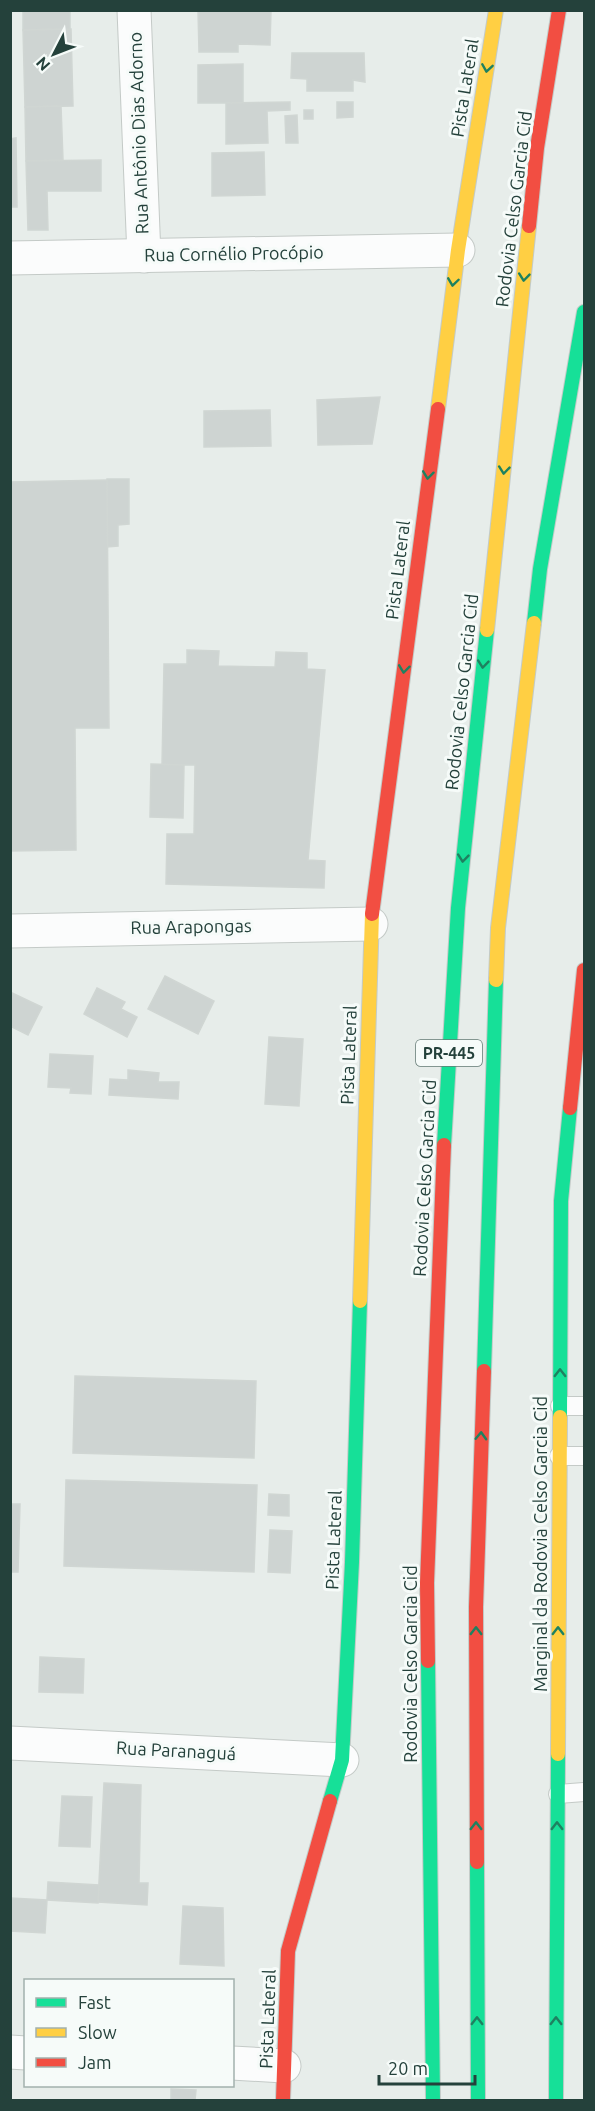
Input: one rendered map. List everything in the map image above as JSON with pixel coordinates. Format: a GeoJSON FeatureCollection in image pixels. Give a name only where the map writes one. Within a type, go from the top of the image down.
{"type":"FeatureCollection","features":[{"type":"Feature","properties":{"kind":"main road","name":"Pista Lateral"},"geometry":{"type":"LineString","coordinates":[[283,2100],[288,1951],[342,1760],[352,1550],[371,924],[458,250],[496,10]]}},
{"type":"Feature","properties":{"kind":"main road"},"geometry":{"type":"LineString","coordinates":[[537,148],[548,10]]}},
{"type":"Feature","properties":{"kind":"main road","name":"Rodovia Celso Garcia Cid"},"geometry":{"type":"LineString","coordinates":[[433,2100],[428,1583],[444,1136],[458,908],[537,148],[559,10]]}},
{"type":"Feature","properties":{"kind":"main road","name":"PR-445"},"geometry":{"type":"LineString","coordinates":[[477,2100],[476,1607],[498,928],[540,569],[585,312]]}},
{"type":"Feature","properties":{"kind":"main road"},"geometry":{"type":"LineString","coordinates":[[583,988],[585,970]]}},
{"type":"Feature","properties":{"kind":"main road","name":"Marginal da Rodovia Celso Garcia Cid"},"geometry":{"type":"LineString","coordinates":[[556,2100],[561,1201],[583,988]]}},
{"type":"Feature","properties":{"kind":"street","name":"Rua Antônio Dias Adorno"},"geometry":{"type":"LineString","coordinates":[[134,10],[144,256]]}},
{"type":"Feature","properties":{"kind":"street","name":"Rua Cornélio Procópio"},"geometry":{"type":"LineString","coordinates":[[10,258],[458,250]]}},
{"type":"Feature","properties":{"kind":"street","name":"Rua Arapongas"},"geometry":{"type":"LineString","coordinates":[[10,931],[371,924]]}},
{"type":"Feature","properties":{"kind":"street","name":"Rua Paranaguá"},"geometry":{"type":"LineString","coordinates":[[10,1743],[342,1760]]}},
{"type":"Feature","properties":{"kind":"street"},"geometry":{"type":"LineString","coordinates":[[234,2063],[284,2066]]}},
{"type":"Feature","properties":{"kind":"lane"},"geometry":{"type":"LineString","coordinates":[[560,1406],[585,1406]]}},
{"type":"Feature","properties":{"kind":"lane"},"geometry":{"type":"LineString","coordinates":[[559,1456],[585,1456]]}},
{"type":"Feature","properties":{"kind":"lane"},"geometry":{"type":"LineString","coordinates":[[558,1794],[585,1792]]}},
{"type":"Feature","properties":{"kind":"building"},"geometry":{"type":"Polygon","coordinates":[[[23,10],[70,10],[70,29],[23,30],[23,10]]]}},
{"type":"Feature","properties":{"kind":"building"},"geometry":{"type":"Polygon","coordinates":[[[198,10],[271,10],[270,45],[238,44],[238,52],[199,52],[198,10]]]}},
{"type":"Feature","properties":{"kind":"building"},"geometry":{"type":"Polygon","coordinates":[[[71,29],[73,106],[25,107],[23,30],[71,29]]]}},
{"type":"Feature","properties":{"kind":"building"},"geometry":{"type":"Polygon","coordinates":[[[292,53],[364,53],[365,82],[353,80],[353,91],[307,91],[307,79],[291,78],[292,53]]]}},
{"type":"Feature","properties":{"kind":"building"},"geometry":{"type":"Polygon","coordinates":[[[243,64],[243,103],[198,103],[198,65],[243,64]]]}},
{"type":"Feature","properties":{"kind":"building"},"geometry":{"type":"Polygon","coordinates":[[[290,102],[290,110],[267,111],[268,143],[226,144],[226,103],[290,102]]]}},
{"type":"Feature","properties":{"kind":"building"},"geometry":{"type":"Polygon","coordinates":[[[337,102],[353,102],[353,117],[337,118],[337,102]]]}},
{"type":"Feature","properties":{"kind":"building"},"geometry":{"type":"Polygon","coordinates":[[[61,106],[63,160],[26,161],[25,107],[61,106]]]}},
{"type":"Feature","properties":{"kind":"building"},"geometry":{"type":"Polygon","coordinates":[[[304,110],[313,110],[313,119],[304,119],[304,110]]]}},
{"type":"Feature","properties":{"kind":"building"},"geometry":{"type":"Polygon","coordinates":[[[297,115],[298,143],[286,143],[285,116],[297,115]]]}},
{"type":"Feature","properties":{"kind":"building"},"geometry":{"type":"Polygon","coordinates":[[[16,138],[17,207],[10,207],[10,139],[16,138]]]}},
{"type":"Feature","properties":{"kind":"building"},"geometry":{"type":"Polygon","coordinates":[[[264,152],[265,195],[212,196],[212,153],[264,152]]]}},
{"type":"Feature","properties":{"kind":"building"},"geometry":{"type":"Polygon","coordinates":[[[101,160],[101,191],[47,191],[48,230],[28,230],[26,161],[101,160]]]}},
{"type":"Feature","properties":{"kind":"building"},"geometry":{"type":"Polygon","coordinates":[[[380,397],[372,444],[318,445],[317,400],[380,397]]]}},
{"type":"Feature","properties":{"kind":"building"},"geometry":{"type":"Polygon","coordinates":[[[270,410],[271,446],[204,447],[204,411],[270,410]]]}},
{"type":"Feature","properties":{"kind":"building"},"geometry":{"type":"Polygon","coordinates":[[[107,479],[129,479],[129,524],[118,525],[118,546],[107,547],[107,479]]]}},
{"type":"Feature","properties":{"kind":"building"},"geometry":{"type":"Polygon","coordinates":[[[107,480],[109,728],[75,728],[76,850],[10,851],[10,482],[107,480]]]}},
{"type":"Feature","properties":{"kind":"building"},"geometry":{"type":"Polygon","coordinates":[[[187,650],[219,651],[218,666],[275,667],[276,652],[307,653],[307,669],[325,670],[308,860],[325,861],[324,888],[166,884],[167,834],[194,834],[195,765],[162,765],[164,664],[187,664],[187,650]]]}},
{"type":"Feature","properties":{"kind":"building"},"geometry":{"type":"Polygon","coordinates":[[[151,764],[184,765],[183,818],[150,817],[151,764]]]}},
{"type":"Feature","properties":{"kind":"building"},"geometry":{"type":"Polygon","coordinates":[[[165,976],[214,1001],[198,1034],[148,1009],[165,976]]]}},
{"type":"Feature","properties":{"kind":"building"},"geometry":{"type":"Polygon","coordinates":[[[97,988],[125,1002],[121,1009],[137,1017],[127,1037],[84,1014],[97,988]]]}},
{"type":"Feature","properties":{"kind":"building"},"geometry":{"type":"Polygon","coordinates":[[[10,992],[42,1007],[28,1035],[10,1026],[10,992]]]}},
{"type":"Feature","properties":{"kind":"building"},"geometry":{"type":"Polygon","coordinates":[[[269,1037],[303,1039],[299,1106],[265,1104],[269,1037]]]}},
{"type":"Feature","properties":{"kind":"building"},"geometry":{"type":"Polygon","coordinates":[[[50,1054],[93,1056],[91,1094],[70,1093],[71,1088],[48,1087],[50,1054]]]}},
{"type":"Feature","properties":{"kind":"building"},"geometry":{"type":"Polygon","coordinates":[[[128,1070],[159,1073],[158,1082],[179,1082],[178,1099],[109,1095],[110,1079],[128,1080],[128,1070]]]}},
{"type":"Feature","properties":{"kind":"building"},"geometry":{"type":"Polygon","coordinates":[[[75,1376],[256,1381],[254,1458],[73,1453],[75,1376]]]}},
{"type":"Feature","properties":{"kind":"building"},"geometry":{"type":"Polygon","coordinates":[[[66,1480],[257,1485],[254,1572],[64,1566],[66,1480]]]}},
{"type":"Feature","properties":{"kind":"building"},"geometry":{"type":"Polygon","coordinates":[[[269,1494],[289,1495],[289,1516],[268,1515],[269,1494]]]}},
{"type":"Feature","properties":{"kind":"building"},"geometry":{"type":"Polygon","coordinates":[[[10,1504],[20,1504],[18,1572],[10,1572],[10,1504]]]}},
{"type":"Feature","properties":{"kind":"building"},"geometry":{"type":"Polygon","coordinates":[[[270,1530],[292,1531],[290,1573],[268,1572],[270,1530]]]}},
{"type":"Feature","properties":{"kind":"building"},"geometry":{"type":"Polygon","coordinates":[[[40,1657],[84,1659],[83,1693],[39,1692],[40,1657]]]}},
{"type":"Feature","properties":{"kind":"building"},"geometry":{"type":"Polygon","coordinates":[[[104,1783],[141,1785],[139,1883],[148,1883],[147,1905],[98,1902],[104,1783]]]}},
{"type":"Feature","properties":{"kind":"building"},"geometry":{"type":"Polygon","coordinates":[[[62,1796],[92,1797],[90,1847],[59,1846],[62,1796]]]}},
{"type":"Feature","properties":{"kind":"building"},"geometry":{"type":"Polygon","coordinates":[[[48,1882],[99,1885],[98,1903],[47,1900],[48,1882]]]}},
{"type":"Feature","properties":{"kind":"building"},"geometry":{"type":"Polygon","coordinates":[[[10,1898],[47,1900],[45,1933],[10,1931],[10,1898]]]}},
{"type":"Feature","properties":{"kind":"building"},"geometry":{"type":"Polygon","coordinates":[[[183,1906],[223,1908],[224,1966],[180,1964],[183,1906]]]}},
{"type":"Feature","properties":{"kind":"building"},"geometry":{"type":"Polygon","coordinates":[[[171,2089],[196,2090],[195,2100],[171,2100],[171,2089]]]}},
{"type":"Feature","properties":{"kind":"traffic: fast"},"geometry":{"type":"LineString","coordinates":[[534,623],[540,569],[584,312]]}},
{"type":"Feature","properties":{"kind":"traffic: fast"},"geometry":{"type":"LineString","coordinates":[[444,1145],[458,908],[487,630]]}},
{"type":"Feature","properties":{"kind":"traffic: fast"},"geometry":{"type":"LineString","coordinates":[[484,1371],[496,980]]}},
{"type":"Feature","properties":{"kind":"traffic: fast"},"geometry":{"type":"LineString","coordinates":[[560,1417],[561,1201],[570,1108]]}},
{"type":"Feature","properties":{"kind":"traffic: fast"},"geometry":{"type":"LineString","coordinates":[[330,1801],[342,1760],[352,1562],[360,1301]]}},
{"type":"Feature","properties":{"kind":"traffic: fast"},"geometry":{"type":"LineString","coordinates":[[428,1661],[433,2100]]}},
{"type":"Feature","properties":{"kind":"traffic: fast"},"geometry":{"type":"LineString","coordinates":[[556,2100],[558,1754]]}},
{"type":"Feature","properties":{"kind":"traffic: fast"},"geometry":{"type":"LineString","coordinates":[[477,1862],[478,2100]]}},
{"type":"Feature","properties":{"kind":"traffic: slow"},"geometry":{"type":"LineString","coordinates":[[438,409],[458,250],[496,10]]}},
{"type":"Feature","properties":{"kind":"traffic: slow"},"geometry":{"type":"LineString","coordinates":[[487,630],[529,226]]}},
{"type":"Feature","properties":{"kind":"traffic: slow"},"geometry":{"type":"LineString","coordinates":[[496,980],[498,928],[534,623]]}},
{"type":"Feature","properties":{"kind":"traffic: slow"},"geometry":{"type":"LineString","coordinates":[[360,1301],[372,914]]}},
{"type":"Feature","properties":{"kind":"traffic: slow"},"geometry":{"type":"LineString","coordinates":[[558,1754],[560,1417]]}},
{"type":"Feature","properties":{"kind":"traffic: jam"},"geometry":{"type":"LineString","coordinates":[[529,226],[537,148],[559,10]]}},
{"type":"Feature","properties":{"kind":"traffic: jam"},"geometry":{"type":"LineString","coordinates":[[372,914],[438,409]]}},
{"type":"Feature","properties":{"kind":"traffic: jam"},"geometry":{"type":"LineString","coordinates":[[570,1108],[584,970]]}},
{"type":"Feature","properties":{"kind":"traffic: jam"},"geometry":{"type":"LineString","coordinates":[[428,1661],[427,1583],[444,1145]]}},
{"type":"Feature","properties":{"kind":"traffic: jam"},"geometry":{"type":"LineString","coordinates":[[477,1862],[476,1607],[484,1371]]}},
{"type":"Feature","properties":{"kind":"traffic: jam"},"geometry":{"type":"LineString","coordinates":[[283,2100],[288,1951],[330,1801]]}}]}
